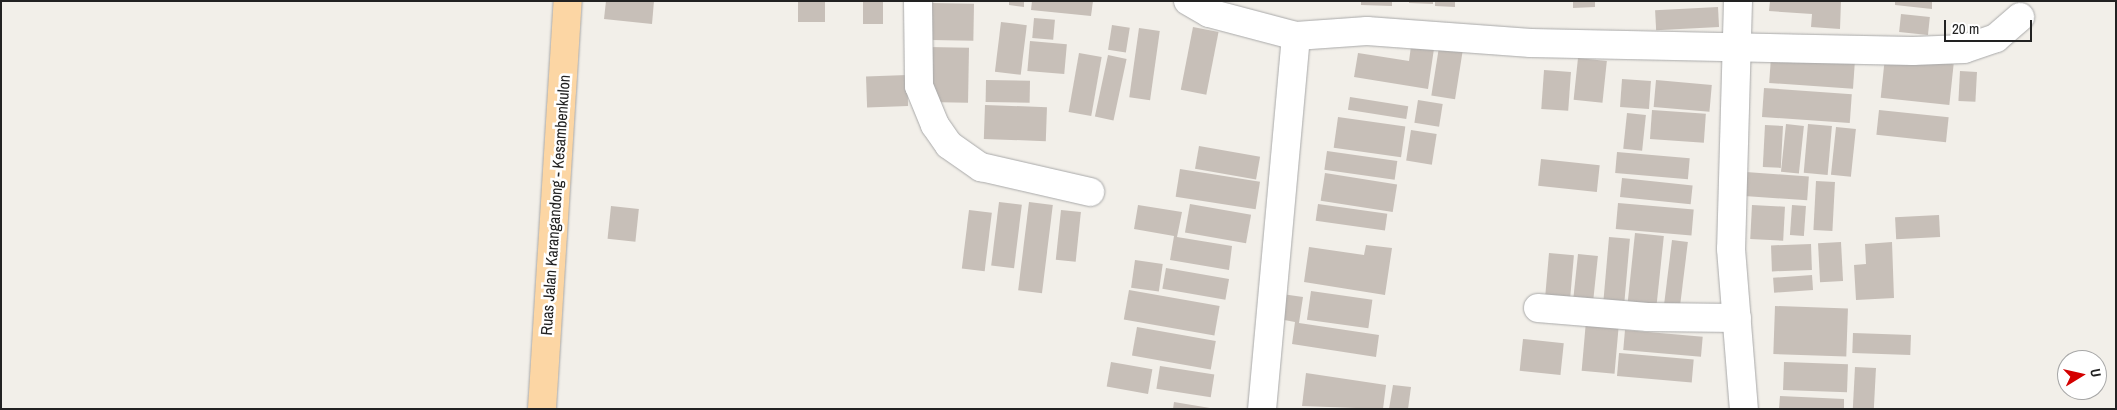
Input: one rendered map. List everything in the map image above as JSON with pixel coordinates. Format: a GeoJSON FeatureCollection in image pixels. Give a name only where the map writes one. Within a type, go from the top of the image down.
{"type":"FeatureCollection","features":[{"type":"Feature","properties":{"kind":"main road","name":"Ruas Jalan Karangandong - Kesambenkulon"},"geometry":{"type":"LineString","coordinates":[[542,409],[568,1]]}},
{"type":"Feature","properties":{"kind":"street"},"geometry":{"type":"LineString","coordinates":[[918,1],[919,86],[935,125],[949,145],[981,167],[1090,192]]}},
{"type":"Feature","properties":{"kind":"street"},"geometry":{"type":"LineString","coordinates":[[1188,1],[1218,15],[1296,36],[1367,31],[1531,43],[1964,49],[1996,38],[2020,17]]}},
{"type":"Feature","properties":{"kind":"street"},"geometry":{"type":"LineString","coordinates":[[1738,1],[1732,249],[1744,409]]}},
{"type":"Feature","properties":{"kind":"street"},"geometry":{"type":"LineString","coordinates":[[1262,409],[1296,36]]}},
{"type":"Feature","properties":{"kind":"street"},"geometry":{"type":"LineString","coordinates":[[1538,308],[1737,318]]}},
{"type":"Feature","properties":{"kind":"building"},"geometry":{"type":"Polygon","coordinates":[[[606,1],[654,1],[652,24],[604,19],[606,1]]]}},
{"type":"Feature","properties":{"kind":"building"},"geometry":{"type":"Polygon","coordinates":[[[798,1],[825,1],[825,22],[798,22],[798,1]]]}},
{"type":"Feature","properties":{"kind":"building"},"geometry":{"type":"Polygon","coordinates":[[[863,1],[883,1],[883,24],[863,24],[863,1]]]}},
{"type":"Feature","properties":{"kind":"building"},"geometry":{"type":"Polygon","coordinates":[[[1009,1],[1024,1],[1024,7],[1009,5],[1009,1]]]}},
{"type":"Feature","properties":{"kind":"building"},"geometry":{"type":"Polygon","coordinates":[[[1032,1],[1093,1],[1091,16],[1031,10],[1032,1]]]}},
{"type":"Feature","properties":{"kind":"building"},"geometry":{"type":"Polygon","coordinates":[[[1361,1],[1392,1],[1392,6],[1361,5],[1361,1]]]}},
{"type":"Feature","properties":{"kind":"building"},"geometry":{"type":"Polygon","coordinates":[[[1409,1],[1433,1],[1433,4],[1409,3],[1409,1]]]}},
{"type":"Feature","properties":{"kind":"building"},"geometry":{"type":"Polygon","coordinates":[[[1435,1],[1455,1],[1455,7],[1435,6],[1435,1]]]}},
{"type":"Feature","properties":{"kind":"building"},"geometry":{"type":"Polygon","coordinates":[[[1573,1],[1595,1],[1595,7],[1573,8],[1573,1]]]}},
{"type":"Feature","properties":{"kind":"building"},"geometry":{"type":"Polygon","coordinates":[[[1770,1],[1841,1],[1840,29],[1811,27],[1812,14],[1769,11],[1770,1]]]}},
{"type":"Feature","properties":{"kind":"building"},"geometry":{"type":"Polygon","coordinates":[[[1895,1],[1932,1],[1932,9],[1895,5],[1895,1]]]}},
{"type":"Feature","properties":{"kind":"building"},"geometry":{"type":"Polygon","coordinates":[[[932,3],[974,4],[973,41],[931,40],[932,3]]]}},
{"type":"Feature","properties":{"kind":"building"},"geometry":{"type":"Polygon","coordinates":[[[1718,7],[1719,27],[1656,30],[1655,10],[1718,7]]]}},
{"type":"Feature","properties":{"kind":"building"},"geometry":{"type":"Polygon","coordinates":[[[1901,14],[1930,17],[1928,35],[1899,32],[1901,14]]]}},
{"type":"Feature","properties":{"kind":"building"},"geometry":{"type":"Polygon","coordinates":[[[1034,18],[1055,20],[1053,40],[1032,38],[1034,18]]]}},
{"type":"Feature","properties":{"kind":"building"},"geometry":{"type":"Polygon","coordinates":[[[1001,22],[1027,25],[1021,75],[995,72],[1001,22]]]}},
{"type":"Feature","properties":{"kind":"building"},"geometry":{"type":"Polygon","coordinates":[[[1112,25],[1130,28],[1126,53],[1108,50],[1112,25]]]}},
{"type":"Feature","properties":{"kind":"building"},"geometry":{"type":"Polygon","coordinates":[[[1193,27],[1219,32],[1206,95],[1181,90],[1193,27]]]}},
{"type":"Feature","properties":{"kind":"building"},"geometry":{"type":"Polygon","coordinates":[[[1139,28],[1160,31],[1150,100],[1129,97],[1139,28]]]}},
{"type":"Feature","properties":{"kind":"building"},"geometry":{"type":"Polygon","coordinates":[[[1412,39],[1435,42],[1428,89],[1354,77],[1358,53],[1409,61],[1412,39]]]}},
{"type":"Feature","properties":{"kind":"building"},"geometry":{"type":"Polygon","coordinates":[[[1030,41],[1067,44],[1064,74],[1027,71],[1030,41]]]}},
{"type":"Feature","properties":{"kind":"building"},"geometry":{"type":"Polygon","coordinates":[[[928,47],[969,48],[968,103],[927,102],[928,47]]]}},
{"type":"Feature","properties":{"kind":"building"},"geometry":{"type":"Polygon","coordinates":[[[1439,47],[1463,51],[1455,99],[1431,95],[1439,47]]]}},
{"type":"Feature","properties":{"kind":"building"},"geometry":{"type":"Polygon","coordinates":[[[1079,53],[1102,57],[1091,116],[1069,112],[1079,53]]]}},
{"type":"Feature","properties":{"kind":"building"},"geometry":{"type":"Polygon","coordinates":[[[1108,55],[1127,59],[1113,121],[1095,117],[1108,55]]]}},
{"type":"Feature","properties":{"kind":"building"},"geometry":{"type":"Polygon","coordinates":[[[1771,57],[1855,63],[1853,89],[1769,83],[1771,57]]]}},
{"type":"Feature","properties":{"kind":"building"},"geometry":{"type":"Polygon","coordinates":[[[1885,57],[1954,64],[1949,105],[1881,98],[1885,57]]]}},
{"type":"Feature","properties":{"kind":"building"},"geometry":{"type":"Polygon","coordinates":[[[1578,58],[1607,61],[1602,103],[1574,100],[1578,58]]]}},
{"type":"Feature","properties":{"kind":"building"},"geometry":{"type":"Polygon","coordinates":[[[1544,70],[1571,72],[1568,111],[1541,109],[1544,70]]]}},
{"type":"Feature","properties":{"kind":"building"},"geometry":{"type":"Polygon","coordinates":[[[1960,71],[1977,72],[1975,102],[1958,101],[1960,71]]]}},
{"type":"Feature","properties":{"kind":"building"},"geometry":{"type":"Polygon","coordinates":[[[907,75],[908,106],[867,107],[866,76],[907,75]]]}},
{"type":"Feature","properties":{"kind":"building"},"geometry":{"type":"Polygon","coordinates":[[[1622,79],[1651,81],[1649,109],[1620,107],[1622,79]]]}},
{"type":"Feature","properties":{"kind":"building"},"geometry":{"type":"Polygon","coordinates":[[[986,80],[1030,81],[1030,103],[986,102],[986,80]]]}},
{"type":"Feature","properties":{"kind":"building"},"geometry":{"type":"Polygon","coordinates":[[[1656,80],[1712,85],[1709,112],[1654,107],[1656,80]]]}},
{"type":"Feature","properties":{"kind":"building"},"geometry":{"type":"Polygon","coordinates":[[[1764,88],[1852,94],[1850,123],[1762,117],[1764,88]]]}},
{"type":"Feature","properties":{"kind":"building"},"geometry":{"type":"Polygon","coordinates":[[[1350,97],[1408,106],[1406,119],[1348,110],[1350,97]]]}},
{"type":"Feature","properties":{"kind":"building"},"geometry":{"type":"Polygon","coordinates":[[[1418,100],[1443,104],[1439,127],[1414,123],[1418,100]]]}},
{"type":"Feature","properties":{"kind":"building"},"geometry":{"type":"Polygon","coordinates":[[[985,105],[1047,107],[1046,141],[984,139],[985,105]]]}},
{"type":"Feature","properties":{"kind":"building"},"geometry":{"type":"Polygon","coordinates":[[[1652,110],[1706,114],[1704,143],[1650,139],[1652,110]]]}},
{"type":"Feature","properties":{"kind":"building"},"geometry":{"type":"Polygon","coordinates":[[[1879,110],[1949,117],[1946,142],[1876,135],[1879,110]]]}},
{"type":"Feature","properties":{"kind":"building"},"geometry":{"type":"Polygon","coordinates":[[[1627,113],[1646,115],[1642,151],[1623,149],[1627,113]]]}},
{"type":"Feature","properties":{"kind":"building"},"geometry":{"type":"Polygon","coordinates":[[[1338,117],[1405,126],[1401,157],[1334,148],[1338,117]]]}},
{"type":"Feature","properties":{"kind":"building"},"geometry":{"type":"Polygon","coordinates":[[[1786,124],[1804,126],[1799,174],[1781,172],[1786,124]]]}},
{"type":"Feature","properties":{"kind":"building"},"geometry":{"type":"Polygon","coordinates":[[[1808,124],[1832,126],[1828,175],[1804,173],[1808,124]]]}},
{"type":"Feature","properties":{"kind":"building"},"geometry":{"type":"Polygon","coordinates":[[[1765,125],[1783,126],[1781,168],[1763,167],[1765,125]]]}},
{"type":"Feature","properties":{"kind":"building"},"geometry":{"type":"Polygon","coordinates":[[[1836,127],[1856,129],[1851,177],[1831,175],[1836,127]]]}},
{"type":"Feature","properties":{"kind":"building"},"geometry":{"type":"Polygon","coordinates":[[[1411,130],[1437,134],[1432,165],[1406,161],[1411,130]]]}},
{"type":"Feature","properties":{"kind":"building"},"geometry":{"type":"Polygon","coordinates":[[[1199,146],[1260,157],[1256,179],[1195,169],[1199,146]]]}},
{"type":"Feature","properties":{"kind":"building"},"geometry":{"type":"Polygon","coordinates":[[[1327,151],[1397,161],[1395,180],[1324,170],[1327,151]]]}},
{"type":"Feature","properties":{"kind":"building"},"geometry":{"type":"Polygon","coordinates":[[[1617,152],[1690,158],[1688,179],[1615,173],[1617,152]]]}},
{"type":"Feature","properties":{"kind":"building"},"geometry":{"type":"Polygon","coordinates":[[[1541,159],[1600,165],[1597,192],[1538,186],[1541,159]]]}},
{"type":"Feature","properties":{"kind":"building"},"geometry":{"type":"Polygon","coordinates":[[[1180,169],[1260,182],[1256,209],[1176,197],[1180,169]]]}},
{"type":"Feature","properties":{"kind":"building"},"geometry":{"type":"Polygon","coordinates":[[[1746,172],[1809,176],[1807,200],[1744,196],[1746,172]]]}},
{"type":"Feature","properties":{"kind":"building"},"geometry":{"type":"Polygon","coordinates":[[[1325,173],[1397,184],[1393,212],[1321,201],[1325,173]]]}},
{"type":"Feature","properties":{"kind":"building"},"geometry":{"type":"Polygon","coordinates":[[[1622,178],[1693,185],[1691,204],[1620,197],[1622,178]]]}},
{"type":"Feature","properties":{"kind":"building"},"geometry":{"type":"Polygon","coordinates":[[[1816,181],[1835,182],[1832,231],[1813,230],[1816,181]]]}},
{"type":"Feature","properties":{"kind":"building"},"geometry":{"type":"Polygon","coordinates":[[[999,202],[1022,205],[1014,268],[991,266],[999,202]]]}},
{"type":"Feature","properties":{"kind":"building"},"geometry":{"type":"Polygon","coordinates":[[[1029,202],[1053,205],[1042,293],[1018,290],[1029,202]]]}},
{"type":"Feature","properties":{"kind":"building"},"geometry":{"type":"Polygon","coordinates":[[[1618,203],[1694,210],[1691,236],[1616,229],[1618,203]]]}},
{"type":"Feature","properties":{"kind":"building"},"geometry":{"type":"Polygon","coordinates":[[[1190,204],[1251,215],[1246,243],[1185,233],[1190,204]]]}},
{"type":"Feature","properties":{"kind":"building"},"geometry":{"type":"Polygon","coordinates":[[[1318,204],[1387,214],[1385,231],[1316,221],[1318,204]]]}},
{"type":"Feature","properties":{"kind":"building"},"geometry":{"type":"Polygon","coordinates":[[[1138,205],[1182,212],[1177,237],[1232,246],[1229,270],[1170,260],[1174,236],[1134,229],[1138,205]]]}},
{"type":"Feature","properties":{"kind":"building"},"geometry":{"type":"Polygon","coordinates":[[[1752,205],[1785,207],[1783,241],[1750,239],[1752,205]]]}},
{"type":"Feature","properties":{"kind":"building"},"geometry":{"type":"Polygon","coordinates":[[[1792,205],[1806,206],[1804,236],[1790,235],[1792,205]]]}},
{"type":"Feature","properties":{"kind":"building"},"geometry":{"type":"Polygon","coordinates":[[[611,206],[639,209],[635,242],[608,239],[611,206]]]}},
{"type":"Feature","properties":{"kind":"building"},"geometry":{"type":"Polygon","coordinates":[[[969,210],[992,213],[985,271],[962,269],[969,210]]]}},
{"type":"Feature","properties":{"kind":"building"},"geometry":{"type":"Polygon","coordinates":[[[1061,210],[1081,212],[1076,262],[1056,260],[1061,210]]]}},
{"type":"Feature","properties":{"kind":"building"},"geometry":{"type":"Polygon","coordinates":[[[1939,215],[1940,237],[1896,239],[1895,217],[1939,215]]]}},
{"type":"Feature","properties":{"kind":"building"},"geometry":{"type":"Polygon","coordinates":[[[1635,233],[1664,236],[1656,313],[1627,310],[1635,233]]]}},
{"type":"Feature","properties":{"kind":"building"},"geometry":{"type":"Polygon","coordinates":[[[1609,237],[1630,239],[1624,306],[1603,304],[1609,237]]]}},
{"type":"Feature","properties":{"kind":"building"},"geometry":{"type":"Polygon","coordinates":[[[1672,240],[1688,242],[1679,310],[1664,308],[1672,240]]]}},
{"type":"Feature","properties":{"kind":"building"},"geometry":{"type":"Polygon","coordinates":[[[1841,242],[1843,281],[1820,282],[1818,243],[1841,242]]]}},
{"type":"Feature","properties":{"kind":"building"},"geometry":{"type":"Polygon","coordinates":[[[1892,242],[1894,298],[1856,300],[1854,265],[1866,264],[1865,244],[1892,242]]]}},
{"type":"Feature","properties":{"kind":"building"},"geometry":{"type":"Polygon","coordinates":[[[1811,244],[1812,270],[1772,271],[1771,245],[1811,244]]]}},
{"type":"Feature","properties":{"kind":"building"},"geometry":{"type":"Polygon","coordinates":[[[1366,245],[1392,248],[1385,295],[1304,282],[1309,247],[1364,255],[1366,245]]]}},
{"type":"Feature","properties":{"kind":"building"},"geometry":{"type":"Polygon","coordinates":[[[1549,253],[1574,255],[1570,302],[1545,300],[1549,253]]]}},
{"type":"Feature","properties":{"kind":"building"},"geometry":{"type":"Polygon","coordinates":[[[1578,254],[1598,256],[1593,305],[1573,303],[1578,254]]]}},
{"type":"Feature","properties":{"kind":"building"},"geometry":{"type":"Polygon","coordinates":[[[1135,260],[1163,264],[1159,292],[1131,288],[1135,260]]]}},
{"type":"Feature","properties":{"kind":"building"},"geometry":{"type":"Polygon","coordinates":[[[1166,268],[1229,279],[1225,300],[1162,289],[1166,268]]]}},
{"type":"Feature","properties":{"kind":"building"},"geometry":{"type":"Polygon","coordinates":[[[1812,275],[1813,290],[1774,293],[1773,278],[1812,275]]]}},
{"type":"Feature","properties":{"kind":"building"},"geometry":{"type":"Polygon","coordinates":[[[1129,290],[1220,306],[1214,336],[1124,320],[1129,290]]]}},
{"type":"Feature","properties":{"kind":"building"},"geometry":{"type":"Polygon","coordinates":[[[1311,291],[1372,300],[1368,328],[1307,320],[1311,291]]]}},
{"type":"Feature","properties":{"kind":"building"},"geometry":{"type":"Polygon","coordinates":[[[1282,294],[1303,297],[1299,323],[1379,335],[1376,357],[1292,344],[1295,322],[1279,319],[1282,294]]]}},
{"type":"Feature","properties":{"kind":"building"},"geometry":{"type":"Polygon","coordinates":[[[1775,306],[1848,309],[1846,357],[1773,354],[1775,306]]]}},
{"type":"Feature","properties":{"kind":"building"},"geometry":{"type":"Polygon","coordinates":[[[1586,321],[1619,324],[1615,374],[1582,371],[1586,321]]]}},
{"type":"Feature","properties":{"kind":"building"},"geometry":{"type":"Polygon","coordinates":[[[1137,327],[1216,341],[1211,369],[1132,356],[1137,327]]]}},
{"type":"Feature","properties":{"kind":"building"},"geometry":{"type":"Polygon","coordinates":[[[1625,330],[1703,337],[1701,357],[1623,350],[1625,330]]]}},
{"type":"Feature","properties":{"kind":"building"},"geometry":{"type":"Polygon","coordinates":[[[1853,333],[1911,335],[1910,355],[1852,353],[1853,333]]]}},
{"type":"Feature","properties":{"kind":"building"},"geometry":{"type":"Polygon","coordinates":[[[1523,339],[1564,343],[1560,375],[1520,371],[1523,339]]]}},
{"type":"Feature","properties":{"kind":"building"},"geometry":{"type":"Polygon","coordinates":[[[1619,353],[1694,360],[1692,382],[1617,376],[1619,353]]]}},
{"type":"Feature","properties":{"kind":"building"},"geometry":{"type":"Polygon","coordinates":[[[1111,362],[1152,369],[1148,394],[1107,387],[1111,362]]]}},
{"type":"Feature","properties":{"kind":"building"},"geometry":{"type":"Polygon","coordinates":[[[1784,362],[1848,364],[1847,392],[1783,390],[1784,362]]]}},
{"type":"Feature","properties":{"kind":"building"},"geometry":{"type":"Polygon","coordinates":[[[1160,366],[1214,375],[1211,397],[1156,389],[1160,366]]]}},
{"type":"Feature","properties":{"kind":"building"},"geometry":{"type":"Polygon","coordinates":[[[1855,367],[1876,368],[1874,409],[1853,409],[1855,367]]]}},
{"type":"Feature","properties":{"kind":"building"},"geometry":{"type":"Polygon","coordinates":[[[1306,373],[1386,385],[1383,409],[1302,406],[1306,373]]]}},
{"type":"Feature","properties":{"kind":"building"},"geometry":{"type":"Polygon","coordinates":[[[1393,385],[1411,387],[1408,409],[1389,409],[1393,385]]]}},
{"type":"Feature","properties":{"kind":"building"},"geometry":{"type":"Polygon","coordinates":[[[1780,396],[1844,399],[1844,409],[1779,409],[1780,396]]]}},
{"type":"Feature","properties":{"kind":"building"},"geometry":{"type":"Polygon","coordinates":[[[1174,402],[1210,408],[1210,409],[1173,409],[1174,402]]]}}]}
